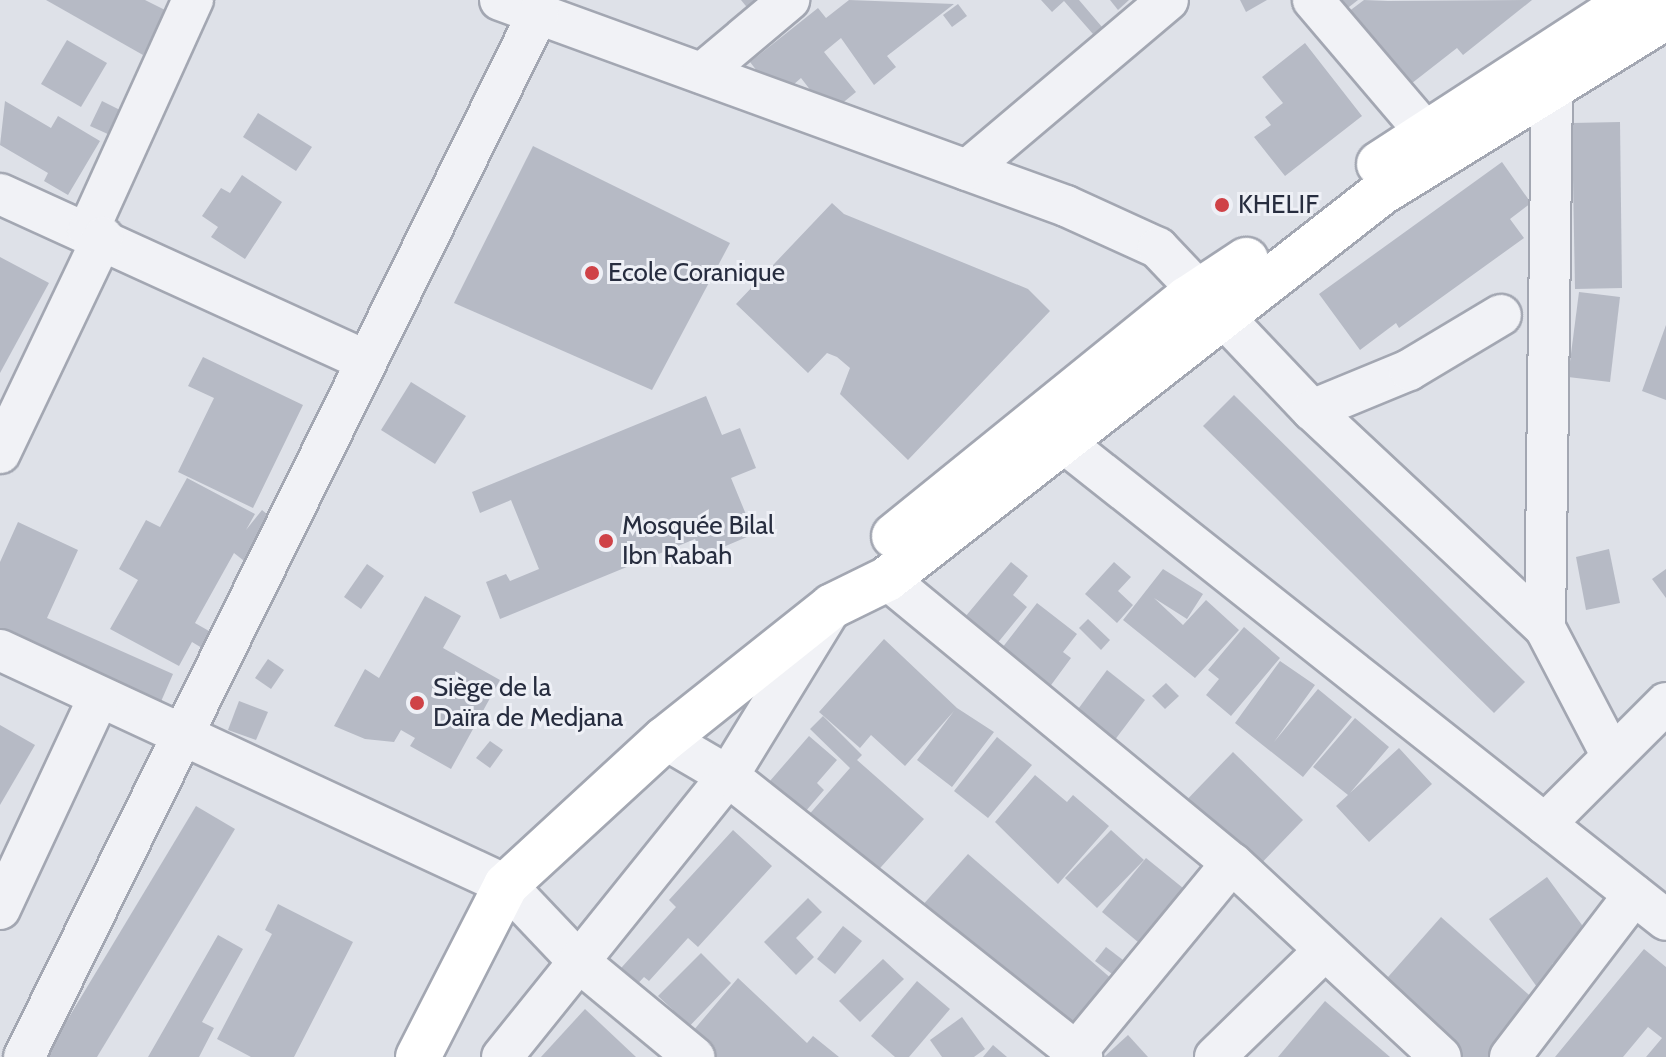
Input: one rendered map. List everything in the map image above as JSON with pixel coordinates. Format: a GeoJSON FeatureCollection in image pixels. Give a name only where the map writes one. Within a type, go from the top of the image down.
{"type":"FeatureCollection","features":[{"type":"Feature","properties":{"kind":"main road"},"geometry":{"type":"LineString","coordinates":[[832,606],[869,556],[1212,302],[1632,0]]}},
{"type":"Feature","properties":{"kind":"main road"},"geometry":{"type":"LineString","coordinates":[[1435,142],[1552,86],[1666,17]]}},
{"type":"Feature","properties":{"kind":"main road"},"geometry":{"type":"LineString","coordinates":[[418,1057],[506,885],[665,739],[832,606],[887,579],[1063,442],[1212,302]]}},
{"type":"Feature","properties":{"kind":"street"},"geometry":{"type":"LineString","coordinates":[[0,453],[193,0]]}},
{"type":"Feature","properties":{"kind":"street"},"geometry":{"type":"LineString","coordinates":[[500,0],[1066,206],[1158,248],[1312,410],[1545,628],[1612,756]]}},
{"type":"Feature","properties":{"kind":"street"},"geometry":{"type":"LineString","coordinates":[[702,73],[789,0]]}},
{"type":"Feature","properties":{"kind":"street"},"geometry":{"type":"LineString","coordinates":[[967,170],[1168,0]]}},
{"type":"Feature","properties":{"kind":"street"},"geometry":{"type":"LineString","coordinates":[[1313,0],[1435,142]]}},
{"type":"Feature","properties":{"kind":"street"},"geometry":{"type":"LineString","coordinates":[[24,1057],[538,14]]}},
{"type":"Feature","properties":{"kind":"street"},"geometry":{"type":"LineString","coordinates":[[1545,628],[1552,86]]}},
{"type":"Feature","properties":{"kind":"street"},"geometry":{"type":"LineString","coordinates":[[0,194],[95,234],[366,361]]}},
{"type":"Feature","properties":{"kind":"street"},"geometry":{"type":"LineString","coordinates":[[1312,410],[1409,370],[1501,315]]}},
{"type":"Feature","properties":{"kind":"street"},"geometry":{"type":"LineString","coordinates":[[1063,442],[1666,920]]}},
{"type":"Feature","properties":{"kind":"street"},"geometry":{"type":"LineString","coordinates":[[887,579],[1232,863],[1323,952],[1441,1057]]}},
{"type":"Feature","properties":{"kind":"street"},"geometry":{"type":"LineString","coordinates":[[502,1057],[728,776],[832,606]]}},
{"type":"Feature","properties":{"kind":"street"},"geometry":{"type":"LineString","coordinates":[[0,650],[98,699],[184,734],[506,885],[578,961],[694,1057]]}},
{"type":"Feature","properties":{"kind":"street"},"geometry":{"type":"LineString","coordinates":[[0,909],[98,699]]}},
{"type":"Feature","properties":{"kind":"street"},"geometry":{"type":"LineString","coordinates":[[1545,824],[1666,703]]}},
{"type":"Feature","properties":{"kind":"street"},"geometry":{"type":"LineString","coordinates":[[665,739],[728,776],[1077,1055],[1232,863]]}},
{"type":"Feature","properties":{"kind":"street"},"geometry":{"type":"LineString","coordinates":[[1510,1057],[1634,895]]}},
{"type":"Feature","properties":{"kind":"street"},"geometry":{"type":"LineString","coordinates":[[1215,1057],[1323,952]]}},
{"type":"Feature","properties":{"kind":"building"},"geometry":{"type":"Polygon","coordinates":[[[46,0],[145,0],[167,11],[143,55],[46,0]]]}},
{"type":"Feature","properties":{"kind":"building"},"geometry":{"type":"Polygon","coordinates":[[[741,0],[763,0],[750,11],[741,0]]]}},
{"type":"Feature","properties":{"kind":"building"},"geometry":{"type":"Polygon","coordinates":[[[849,0],[954,4],[887,56],[896,67],[874,85],[841,38],[824,52],[856,92],[829,114],[801,78],[778,98],[750,62],[818,8],[826,18],[849,0]]]}},
{"type":"Feature","properties":{"kind":"building"},"geometry":{"type":"Polygon","coordinates":[[[1041,0],[1079,0],[1102,27],[1093,34],[1064,1],[1052,12],[1041,0]]]}},
{"type":"Feature","properties":{"kind":"building"},"geometry":{"type":"Polygon","coordinates":[[[1110,0],[1129,0],[1118,10],[1110,0]]]}},
{"type":"Feature","properties":{"kind":"building"},"geometry":{"type":"Polygon","coordinates":[[[1240,0],[1267,0],[1246,12],[1240,0]]]}},
{"type":"Feature","properties":{"kind":"building"},"geometry":{"type":"Polygon","coordinates":[[[1329,0],[1358,0],[1340,14],[1329,0]]]}},
{"type":"Feature","properties":{"kind":"building"},"geometry":{"type":"Polygon","coordinates":[[[1364,0],[1532,0],[1463,55],[1457,48],[1407,87],[1348,12],[1364,0]]]}},
{"type":"Feature","properties":{"kind":"building"},"geometry":{"type":"Polygon","coordinates":[[[958,4],[967,16],[952,27],[943,15],[958,4]]]}},
{"type":"Feature","properties":{"kind":"building"},"geometry":{"type":"Polygon","coordinates":[[[67,40],[107,63],[81,107],[41,84],[67,40]]]}},
{"type":"Feature","properties":{"kind":"building"},"geometry":{"type":"Polygon","coordinates":[[[1305,43],[1362,116],[1285,176],[1254,137],[1271,125],[1265,117],[1283,103],[1262,77],[1305,43]]]}},
{"type":"Feature","properties":{"kind":"building"},"geometry":{"type":"Polygon","coordinates":[[[5,101],[51,128],[58,116],[100,141],[68,195],[44,181],[48,173],[0,145],[5,101]]]}},
{"type":"Feature","properties":{"kind":"building"},"geometry":{"type":"Polygon","coordinates":[[[102,101],[122,111],[110,135],[90,126],[102,101]]]}},
{"type":"Feature","properties":{"kind":"building"},"geometry":{"type":"Polygon","coordinates":[[[258,113],[312,147],[296,171],[243,137],[258,113]]]}},
{"type":"Feature","properties":{"kind":"building"},"geometry":{"type":"Polygon","coordinates":[[[1620,122],[1622,288],[1575,289],[1572,123],[1620,122]]]}},
{"type":"Feature","properties":{"kind":"building","name":"Ecole Coranique"},"geometry":{"type":"Polygon","coordinates":[[[533,146],[730,243],[652,390],[454,303],[533,146]]]}},
{"type":"Feature","properties":{"kind":"building"},"geometry":{"type":"Polygon","coordinates":[[[1502,162],[1531,203],[1510,219],[1524,238],[1399,328],[1396,323],[1360,350],[1319,294],[1502,162]]]}},
{"type":"Feature","properties":{"kind":"building"},"geometry":{"type":"Polygon","coordinates":[[[242,175],[282,202],[245,259],[211,237],[218,227],[202,216],[221,188],[230,193],[242,175]]]}},
{"type":"Feature","properties":{"kind":"building"},"geometry":{"type":"Polygon","coordinates":[[[832,203],[844,214],[1028,289],[1050,311],[908,460],[840,394],[850,368],[827,353],[808,373],[736,304],[832,203]]]}},
{"type":"Feature","properties":{"kind":"building"},"geometry":{"type":"Polygon","coordinates":[[[0,257],[49,283],[0,373],[0,257]]]}},
{"type":"Feature","properties":{"kind":"building"},"geometry":{"type":"Polygon","coordinates":[[[1579,292],[1620,297],[1610,382],[1568,377],[1579,292]]]}},
{"type":"Feature","properties":{"kind":"building"},"geometry":{"type":"Polygon","coordinates":[[[1666,325],[1666,400],[1642,391],[1666,325]]]}},
{"type":"Feature","properties":{"kind":"building"},"geometry":{"type":"Polygon","coordinates":[[[203,357],[303,405],[253,508],[178,472],[214,398],[188,386],[203,357]]]}},
{"type":"Feature","properties":{"kind":"building"},"geometry":{"type":"Polygon","coordinates":[[[411,382],[466,416],[435,464],[381,430],[411,382]]]}},
{"type":"Feature","properties":{"kind":"building"},"geometry":{"type":"Polygon","coordinates":[[[1234,395],[1525,682],[1494,713],[1203,426],[1234,395]]]}},
{"type":"Feature","properties":{"kind":"building"},"geometry":{"type":"Polygon","coordinates":[[[706,396],[722,435],[740,428],[756,468],[731,478],[754,534],[702,556],[695,539],[500,619],[486,582],[506,574],[510,581],[539,569],[511,500],[480,513],[472,492],[706,396]]]}},
{"type":"Feature","properties":{"kind":"building"},"geometry":{"type":"Polygon","coordinates":[[[187,478],[255,514],[246,530],[262,510],[279,524],[248,564],[234,553],[195,623],[216,635],[207,651],[192,642],[179,666],[110,629],[138,580],[119,569],[146,520],[160,527],[187,478]]]}},
{"type":"Feature","properties":{"kind":"building"},"geometry":{"type":"Polygon","coordinates":[[[18,522],[78,550],[47,618],[173,674],[156,713],[0,642],[0,562],[18,522]]]}},
{"type":"Feature","properties":{"kind":"building"},"geometry":{"type":"Polygon","coordinates":[[[1609,549],[1620,603],[1586,610],[1576,557],[1609,549]]]}},
{"type":"Feature","properties":{"kind":"building"},"geometry":{"type":"Polygon","coordinates":[[[1011,562],[1028,576],[1013,595],[1027,607],[987,656],[955,629],[1011,562]]]}},
{"type":"Feature","properties":{"kind":"building"},"geometry":{"type":"Polygon","coordinates":[[[1114,562],[1131,577],[1118,591],[1133,605],[1117,623],[1085,594],[1114,562]]]}},
{"type":"Feature","properties":{"kind":"building"},"geometry":{"type":"Polygon","coordinates":[[[367,564],[384,576],[361,609],[344,597],[367,564]]]}},
{"type":"Feature","properties":{"kind":"building"},"geometry":{"type":"Polygon","coordinates":[[[1163,569],[1203,594],[1187,619],[1154,598],[1183,625],[1206,600],[1239,630],[1195,678],[1123,620],[1163,569]]]}},
{"type":"Feature","properties":{"kind":"building"},"geometry":{"type":"Polygon","coordinates":[[[1666,569],[1666,598],[1652,579],[1666,569]]]}},
{"type":"Feature","properties":{"kind":"building","name":"Siège de la Daïra de Medjana"},"geometry":{"type":"Polygon","coordinates":[[[425,596],[461,616],[443,648],[500,680],[451,769],[410,746],[415,738],[401,730],[394,742],[365,739],[334,726],[365,669],[379,678],[425,596]]]}},
{"type":"Feature","properties":{"kind":"building"},"geometry":{"type":"Polygon","coordinates":[[[1037,603],[1077,634],[1063,652],[1071,658],[1043,696],[995,657],[1037,603]]]}},
{"type":"Feature","properties":{"kind":"building"},"geometry":{"type":"Polygon","coordinates":[[[1088,619],[1110,640],[1101,650],[1079,628],[1088,619]]]}},
{"type":"Feature","properties":{"kind":"building"},"geometry":{"type":"Polygon","coordinates":[[[1244,627],[1280,658],[1231,716],[1206,695],[1219,679],[1208,670],[1244,627]]]}},
{"type":"Feature","properties":{"kind":"building"},"geometry":{"type":"Polygon","coordinates":[[[884,639],[957,708],[994,732],[952,787],[917,760],[954,711],[905,766],[871,735],[860,748],[819,712],[884,639]]]}},
{"type":"Feature","properties":{"kind":"building"},"geometry":{"type":"Polygon","coordinates":[[[268,659],[284,670],[271,689],[255,678],[268,659]]]}},
{"type":"Feature","properties":{"kind":"building"},"geometry":{"type":"Polygon","coordinates":[[[1280,661],[1315,685],[1274,742],[1318,689],[1352,717],[1303,777],[1235,723],[1280,661]]]}},
{"type":"Feature","properties":{"kind":"building"},"geometry":{"type":"Polygon","coordinates":[[[1107,670],[1145,700],[1108,749],[1070,720],[1107,670]]]}},
{"type":"Feature","properties":{"kind":"building"},"geometry":{"type":"Polygon","coordinates":[[[1166,683],[1179,696],[1165,709],[1152,696],[1166,683]]]}},
{"type":"Feature","properties":{"kind":"building"},"geometry":{"type":"Polygon","coordinates":[[[239,701],[268,712],[256,740],[228,730],[239,701]]]}},
{"type":"Feature","properties":{"kind":"building"},"geometry":{"type":"Polygon","coordinates":[[[823,716],[862,755],[857,760],[924,819],[873,876],[806,818],[850,768],[810,729],[823,716]]]}},
{"type":"Feature","properties":{"kind":"building"},"geometry":{"type":"Polygon","coordinates":[[[1355,718],[1389,747],[1350,793],[1399,748],[1432,784],[1369,842],[1336,806],[1348,795],[1313,767],[1355,718]]]}},
{"type":"Feature","properties":{"kind":"building"},"geometry":{"type":"Polygon","coordinates":[[[0,725],[35,745],[0,805],[0,725]]]}},
{"type":"Feature","properties":{"kind":"building"},"geometry":{"type":"Polygon","coordinates":[[[809,736],[837,760],[817,783],[824,790],[798,820],[763,789],[809,736]]]}},
{"type":"Feature","properties":{"kind":"building"},"geometry":{"type":"Polygon","coordinates":[[[997,737],[1032,765],[988,818],[954,791],[997,737]]]}},
{"type":"Feature","properties":{"kind":"building"},"geometry":{"type":"Polygon","coordinates":[[[490,741],[503,750],[490,768],[476,758],[490,741]]]}},
{"type":"Feature","properties":{"kind":"building"},"geometry":{"type":"Polygon","coordinates":[[[1233,752],[1303,820],[1248,877],[1178,809],[1233,752]]]}},
{"type":"Feature","properties":{"kind":"building"},"geometry":{"type":"Polygon","coordinates":[[[1035,775],[1067,802],[1073,795],[1109,826],[1058,884],[995,822],[1035,775]]]}},
{"type":"Feature","properties":{"kind":"building"},"geometry":{"type":"Polygon","coordinates":[[[196,806],[235,829],[97,1057],[45,1057],[196,806]]]}},
{"type":"Feature","properties":{"kind":"building"},"geometry":{"type":"Polygon","coordinates":[[[733,830],[772,866],[698,947],[688,938],[649,981],[644,977],[630,992],[613,977],[676,907],[669,900],[733,830]]]}},
{"type":"Feature","properties":{"kind":"building"},"geometry":{"type":"Polygon","coordinates":[[[1111,830],[1144,860],[1097,908],[1065,878],[1111,830]]]}},
{"type":"Feature","properties":{"kind":"building"},"geometry":{"type":"Polygon","coordinates":[[[968,854],[1113,980],[1063,1036],[921,907],[968,854]]]}},
{"type":"Feature","properties":{"kind":"building"},"geometry":{"type":"Polygon","coordinates":[[[1146,858],[1183,888],[1138,942],[1102,912],[1146,858]]]}},
{"type":"Feature","properties":{"kind":"building"},"geometry":{"type":"Polygon","coordinates":[[[1547,877],[1590,936],[1552,964],[1564,982],[1544,997],[1489,919],[1547,877]]]}},
{"type":"Feature","properties":{"kind":"building"},"geometry":{"type":"Polygon","coordinates":[[[808,898],[822,912],[796,938],[814,957],[796,975],[764,942],[808,898]]]}},
{"type":"Feature","properties":{"kind":"building"},"geometry":{"type":"Polygon","coordinates":[[[278,904],[353,942],[294,1057],[251,1057],[217,1039],[272,934],[265,930],[278,904]]]}},
{"type":"Feature","properties":{"kind":"building"},"geometry":{"type":"Polygon","coordinates":[[[1441,917],[1545,1009],[1503,1057],[1463,1057],[1381,985],[1441,917]]]}},
{"type":"Feature","properties":{"kind":"building"},"geometry":{"type":"Polygon","coordinates":[[[843,926],[862,941],[835,974],[817,959],[843,926]]]}},
{"type":"Feature","properties":{"kind":"building"},"geometry":{"type":"Polygon","coordinates":[[[218,935],[243,949],[202,1022],[214,1028],[199,1057],[148,1057],[218,935]]]}},
{"type":"Feature","properties":{"kind":"building"},"geometry":{"type":"Polygon","coordinates":[[[1106,947],[1123,960],[1112,974],[1095,961],[1106,947]]]}},
{"type":"Feature","properties":{"kind":"building"},"geometry":{"type":"Polygon","coordinates":[[[1644,949],[1666,967],[1666,1057],[1646,1057],[1662,1038],[1648,1027],[1623,1057],[1555,1057],[1644,949]]]}},
{"type":"Feature","properties":{"kind":"building"},"geometry":{"type":"Polygon","coordinates":[[[701,953],[731,983],[681,1035],[664,1019],[673,1010],[658,996],[701,953]]]}},
{"type":"Feature","properties":{"kind":"building"},"geometry":{"type":"Polygon","coordinates":[[[883,959],[904,979],[860,1022],[839,1001],[883,959]]]}},
{"type":"Feature","properties":{"kind":"building"},"geometry":{"type":"Polygon","coordinates":[[[738,978],[807,1043],[813,1036],[839,1057],[709,1057],[687,1038],[738,978]]]}},
{"type":"Feature","properties":{"kind":"building"},"geometry":{"type":"Polygon","coordinates":[[[917,981],[950,1009],[909,1057],[895,1057],[871,1036],[917,981]]]}},
{"type":"Feature","properties":{"kind":"building"},"geometry":{"type":"Polygon","coordinates":[[[1325,1001],[1390,1057],[1278,1057],[1325,1001]]]}},
{"type":"Feature","properties":{"kind":"building"},"geometry":{"type":"Polygon","coordinates":[[[585,1009],[636,1057],[541,1057],[585,1009]]]}},
{"type":"Feature","properties":{"kind":"building"},"geometry":{"type":"Polygon","coordinates":[[[962,1017],[985,1049],[974,1057],[942,1057],[930,1040],[962,1017]]]}},
{"type":"Feature","properties":{"kind":"building"},"geometry":{"type":"Polygon","coordinates":[[[1128,1035],[1148,1057],[1104,1057],[1128,1035]]]}},
{"type":"Feature","properties":{"kind":"building"},"geometry":{"type":"Polygon","coordinates":[[[993,1045],[1007,1057],[983,1057],[993,1045]]]}},
{"type":"Feature","properties":{"kind":"place","name":"KHELIF"},"geometry":{"type":"Point","coordinates":[1222,205]}},
{"type":"Feature","properties":{"kind":"place","name":"Ecole Coranique"},"geometry":{"type":"Point","coordinates":[592,273]}},
{"type":"Feature","properties":{"kind":"place","name":"Mosquée Bilal Ibn Rabah"},"geometry":{"type":"Point","coordinates":[606,541]}},
{"type":"Feature","properties":{"kind":"place","name":"Siège de la Daïra de Medjana"},"geometry":{"type":"Point","coordinates":[417,703]}}]}
